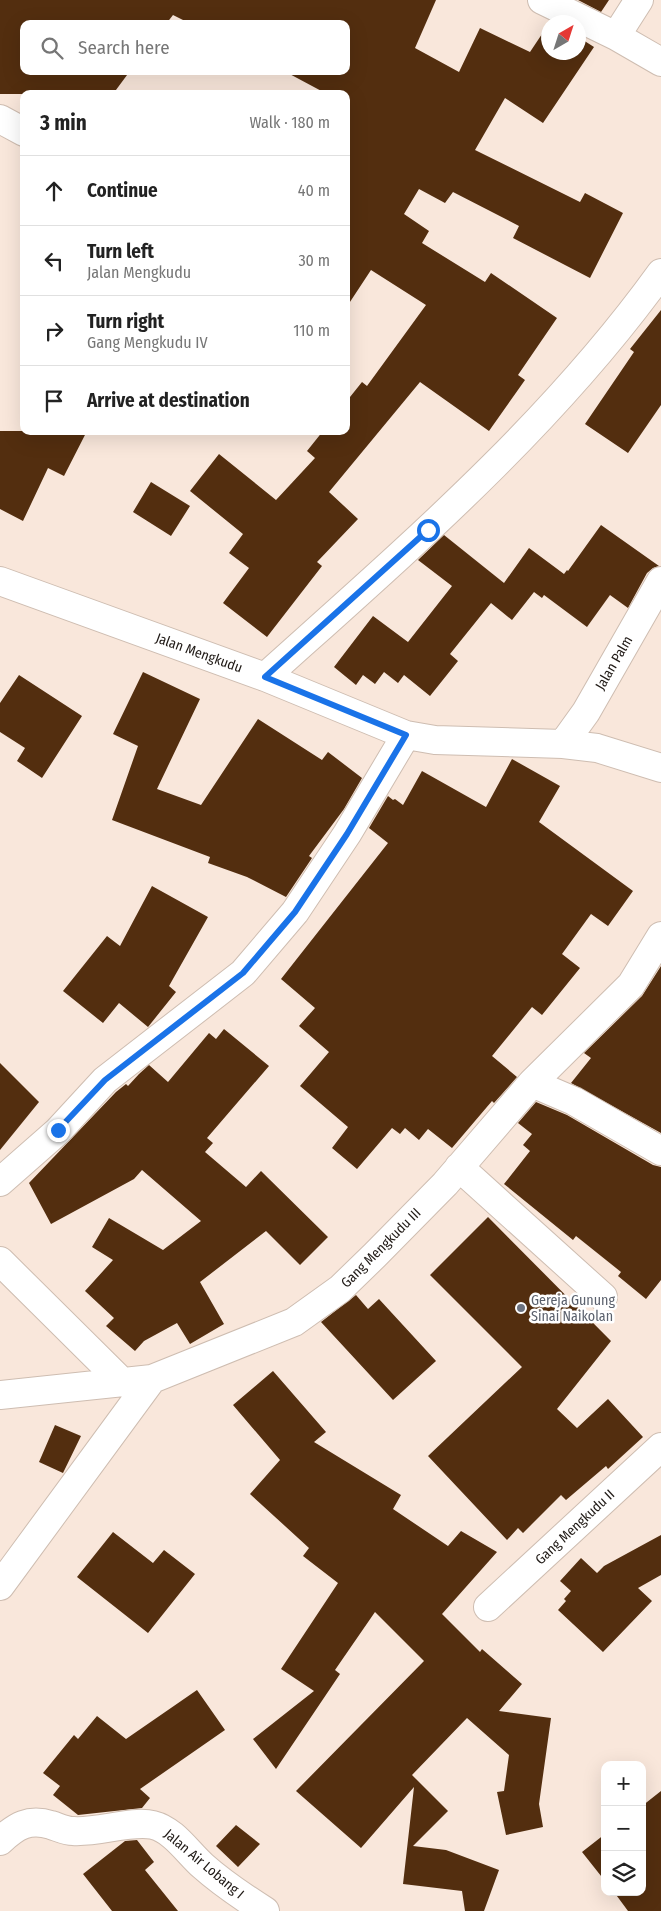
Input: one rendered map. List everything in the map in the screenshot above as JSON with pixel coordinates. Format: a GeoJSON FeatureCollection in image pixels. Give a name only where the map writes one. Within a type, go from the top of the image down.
{"type":"FeatureCollection","features":[{"type":"Feature","properties":{"kind":"street"},"geometry":{"type":"LineString","coordinates":[[542,0],[616,36],[661,62]]}},
{"type":"Feature","properties":{"kind":"street"},"geometry":{"type":"LineString","coordinates":[[616,36],[639,0]]}},
{"type":"Feature","properties":{"kind":"street"},"geometry":{"type":"LineString","coordinates":[[0,118],[20,130]]}},
{"type":"Feature","properties":{"kind":"street"},"geometry":{"type":"LineString","coordinates":[[265,677],[428,530],[512,447],[593,361],[661,273]]}},
{"type":"Feature","properties":{"kind":"street","name":"Jalan Mengkudu"},"geometry":{"type":"LineString","coordinates":[[0,581],[265,677],[406,735],[436,740],[563,744],[596,748],[661,768]]}},
{"type":"Feature","properties":{"kind":"street","name":"Jalan Palm"},"geometry":{"type":"LineString","coordinates":[[563,744],[586,712],[661,581]]}},
{"type":"Feature","properties":{"kind":"street"},"geometry":{"type":"LineString","coordinates":[[0,1182],[58,1130],[105,1080],[243,973],[295,912],[347,834],[406,735]]}},
{"type":"Feature","properties":{"kind":"street","name":"Gang Mengkudu III"},"geometry":{"type":"LineString","coordinates":[[0,1395],[152,1379],[294,1322],[340,1289],[438,1191],[532,1083],[631,985],[661,936]]}},
{"type":"Feature","properties":{"kind":"street"},"geometry":{"type":"LineString","coordinates":[[532,1083],[574,1101],[661,1150]]}},
{"type":"Feature","properties":{"kind":"street"},"geometry":{"type":"LineString","coordinates":[[459,1167],[603,1297]]}},
{"type":"Feature","properties":{"kind":"street"},"geometry":{"type":"LineString","coordinates":[[0,1261],[122,1382]]}},
{"type":"Feature","properties":{"kind":"street"},"geometry":{"type":"LineString","coordinates":[[0,1586],[152,1379]]}},
{"type":"Feature","properties":{"kind":"street","name":"Gang Mengkudu II"},"geometry":{"type":"LineString","coordinates":[[488,1607],[661,1446]]}},
{"type":"Feature","properties":{"kind":"street","name":"Jalan Air Lobang I"},"geometry":{"type":"LineString","coordinates":[[4,1828],[28,1822],[41,1822],[70,1831],[86,1832],[141,1824],[162,1828],[202,1866],[234,1892],[265,1911]]}},
{"type":"Feature","properties":{"kind":"building"},"geometry":{"type":"Polygon","coordinates":[[[0,0],[436,0],[415,48],[459,72],[480,28],[530,52],[541,36],[541,60],[585,60],[543,123],[505,98],[475,150],[580,202],[585,193],[623,213],[590,278],[513,238],[519,226],[453,192],[445,203],[419,189],[404,214],[429,231],[422,243],[485,282],[491,273],[557,318],[518,375],[525,380],[489,431],[420,382],[329,492],[358,519],[317,562],[322,566],[267,637],[223,603],[249,568],[229,553],[243,534],[190,491],[219,454],[276,500],[315,458],[307,451],[320,435],[350,435],[350,397],[362,382],[367,386],[426,305],[371,270],[350,302],[350,90],[320,90],[291,75],[350,75],[350,20],[183,20],[173,15],[169,20],[20,20],[20,75],[127,75],[116,90],[20,90],[20,94],[0,94],[0,0]]]}},
{"type":"Feature","properties":{"kind":"building"},"geometry":{"type":"Polygon","coordinates":[[[578,0],[609,0],[601,12],[578,0]]]}},
{"type":"Feature","properties":{"kind":"building"},"geometry":{"type":"Polygon","coordinates":[[[586,42],[594,47],[586,59],[586,42]]]}},
{"type":"Feature","properties":{"kind":"building"},"geometry":{"type":"Polygon","coordinates":[[[661,310],[661,405],[628,453],[585,424],[634,352],[630,349],[661,310]]]}},
{"type":"Feature","properties":{"kind":"building"},"geometry":{"type":"Polygon","coordinates":[[[0,431],[20,431],[20,435],[85,435],[64,476],[48,468],[23,521],[0,509],[0,431]]]}},
{"type":"Feature","properties":{"kind":"building"},"geometry":{"type":"Polygon","coordinates":[[[151,482],[190,506],[171,536],[133,512],[151,482]]]}},
{"type":"Feature","properties":{"kind":"building"},"geometry":{"type":"Polygon","coordinates":[[[601,525],[659,566],[647,573],[628,608],[610,595],[587,627],[544,595],[542,598],[534,592],[512,620],[491,603],[450,654],[458,661],[430,696],[404,675],[398,683],[384,672],[375,684],[363,675],[356,685],[334,667],[373,616],[408,642],[452,586],[418,560],[444,535],[504,583],[529,548],[564,574],[601,525]]]}},
{"type":"Feature","properties":{"kind":"building"},"geometry":{"type":"Polygon","coordinates":[[[143,672],[200,699],[157,789],[201,805],[258,719],[322,760],[328,752],[362,778],[344,809],[309,856],[312,858],[286,897],[247,877],[208,863],[210,857],[112,820],[138,746],[113,734],[143,672]]]}},
{"type":"Feature","properties":{"kind":"building"},"geometry":{"type":"Polygon","coordinates":[[[19,675],[82,716],[42,778],[17,761],[25,748],[0,732],[0,703],[19,675]]]}},
{"type":"Feature","properties":{"kind":"building"},"geometry":{"type":"Polygon","coordinates":[[[512,759],[560,786],[539,822],[633,891],[608,926],[591,914],[562,954],[580,968],[542,1015],[532,1007],[492,1056],[517,1077],[494,1103],[492,1101],[452,1148],[428,1129],[419,1140],[405,1128],[400,1134],[392,1128],[357,1169],[332,1148],[348,1127],[300,1086],[329,1052],[299,1026],[315,1008],[281,979],[388,843],[369,828],[388,796],[403,805],[422,771],[486,807],[512,759]]]}},
{"type":"Feature","properties":{"kind":"building"},"geometry":{"type":"Polygon","coordinates":[[[152,886],[208,917],[169,986],[176,992],[148,1027],[119,1003],[103,1023],[63,991],[107,936],[120,946],[152,886]]]}},
{"type":"Feature","properties":{"kind":"building"},"geometry":{"type":"Polygon","coordinates":[[[661,966],[661,1133],[571,1083],[591,1058],[584,1053],[642,996],[661,966]]]}},
{"type":"Feature","properties":{"kind":"building"},"geometry":{"type":"Polygon","coordinates":[[[224,1029],[269,1066],[207,1138],[213,1143],[205,1152],[246,1187],[261,1171],[328,1237],[300,1265],[266,1231],[200,1282],[224,1324],[190,1344],[177,1323],[144,1341],[135,1351],[106,1326],[114,1318],[85,1291],[113,1260],[92,1247],[109,1218],[163,1250],[201,1221],[142,1170],[134,1179],[51,1224],[29,1183],[116,1092],[126,1084],[128,1086],[149,1065],[168,1082],[209,1033],[216,1039],[224,1029]]]}},
{"type":"Feature","properties":{"kind":"building"},"geometry":{"type":"Polygon","coordinates":[[[0,1063],[39,1102],[0,1150],[0,1063]]]}},
{"type":"Feature","properties":{"kind":"building"},"geometry":{"type":"Polygon","coordinates":[[[536,1102],[567,1115],[653,1165],[661,1167],[661,1280],[646,1299],[618,1276],[621,1272],[576,1236],[573,1240],[504,1184],[530,1151],[523,1145],[532,1134],[518,1123],[536,1102]]]}},
{"type":"Feature","properties":{"kind":"building"},"geometry":{"type":"Polygon","coordinates":[[[488,1217],[611,1341],[557,1409],[577,1428],[608,1399],[643,1437],[608,1469],[606,1466],[566,1500],[561,1495],[523,1533],[518,1528],[507,1540],[428,1456],[522,1367],[430,1275],[488,1217]]]}},
{"type":"Feature","properties":{"kind":"building"},"geometry":{"type":"Polygon","coordinates":[[[356,1295],[368,1309],[379,1299],[436,1361],[393,1400],[321,1322],[356,1295]]]}},
{"type":"Feature","properties":{"kind":"building"},"geometry":{"type":"Polygon","coordinates":[[[273,1371],[326,1432],[314,1442],[401,1495],[393,1509],[448,1546],[461,1531],[497,1552],[442,1614],[480,1652],[482,1649],[522,1684],[499,1711],[551,1718],[539,1804],[543,1827],[506,1835],[497,1792],[504,1791],[509,1755],[467,1718],[412,1775],[448,1811],[413,1846],[446,1850],[499,1870],[484,1911],[465,1911],[462,1891],[403,1884],[414,1787],[361,1848],[296,1791],[424,1661],[375,1612],[335,1670],[340,1674],[276,1769],[253,1739],[314,1691],[281,1669],[338,1583],[303,1556],[309,1548],[250,1494],[280,1460],[233,1405],[273,1371]]]}},
{"type":"Feature","properties":{"kind":"building"},"geometry":{"type":"Polygon","coordinates":[[[55,1425],[81,1436],[63,1473],[39,1462],[55,1425]]]}},
{"type":"Feature","properties":{"kind":"building"},"geometry":{"type":"Polygon","coordinates":[[[113,1532],[153,1563],[164,1550],[195,1574],[148,1633],[77,1577],[113,1532]]]}},
{"type":"Feature","properties":{"kind":"building"},"geometry":{"type":"Polygon","coordinates":[[[661,1535],[661,1575],[638,1588],[652,1601],[603,1652],[558,1610],[566,1601],[564,1599],[571,1591],[560,1581],[581,1558],[597,1573],[604,1566],[661,1535]]]}},
{"type":"Feature","properties":{"kind":"building"},"geometry":{"type":"Polygon","coordinates":[[[197,1690],[225,1730],[140,1789],[150,1798],[142,1808],[78,1815],[53,1795],[60,1786],[43,1773],[74,1735],[78,1739],[97,1716],[126,1739],[197,1690]]]}},
{"type":"Feature","properties":{"kind":"building"},"geometry":{"type":"Polygon","coordinates":[[[661,1791],[661,1911],[628,1911],[617,1896],[646,1896],[646,1803],[661,1791]]]}},
{"type":"Feature","properties":{"kind":"building"},"geometry":{"type":"Polygon","coordinates":[[[236,1825],[260,1844],[238,1867],[216,1846],[236,1825]]]}},
{"type":"Feature","properties":{"kind":"building"},"geometry":{"type":"Polygon","coordinates":[[[601,1837],[601,1876],[582,1852],[601,1837]]]}},
{"type":"Feature","properties":{"kind":"building"},"geometry":{"type":"Polygon","coordinates":[[[137,1840],[154,1862],[145,1870],[178,1911],[112,1911],[83,1874],[125,1841],[137,1840]]]}},
{"type":"Feature","properties":{"kind":"place","name":"Gereja Gunung Sinai Naikolan"},"geometry":{"type":"Point","coordinates":[521,1308]}},
{"type":"Feature","properties":{"kind":"route"},"geometry":{"type":"LineString","coordinates":[[58,1130],[105,1080],[243,973],[295,912],[347,834],[406,735],[265,677],[428,530]]}}]}
